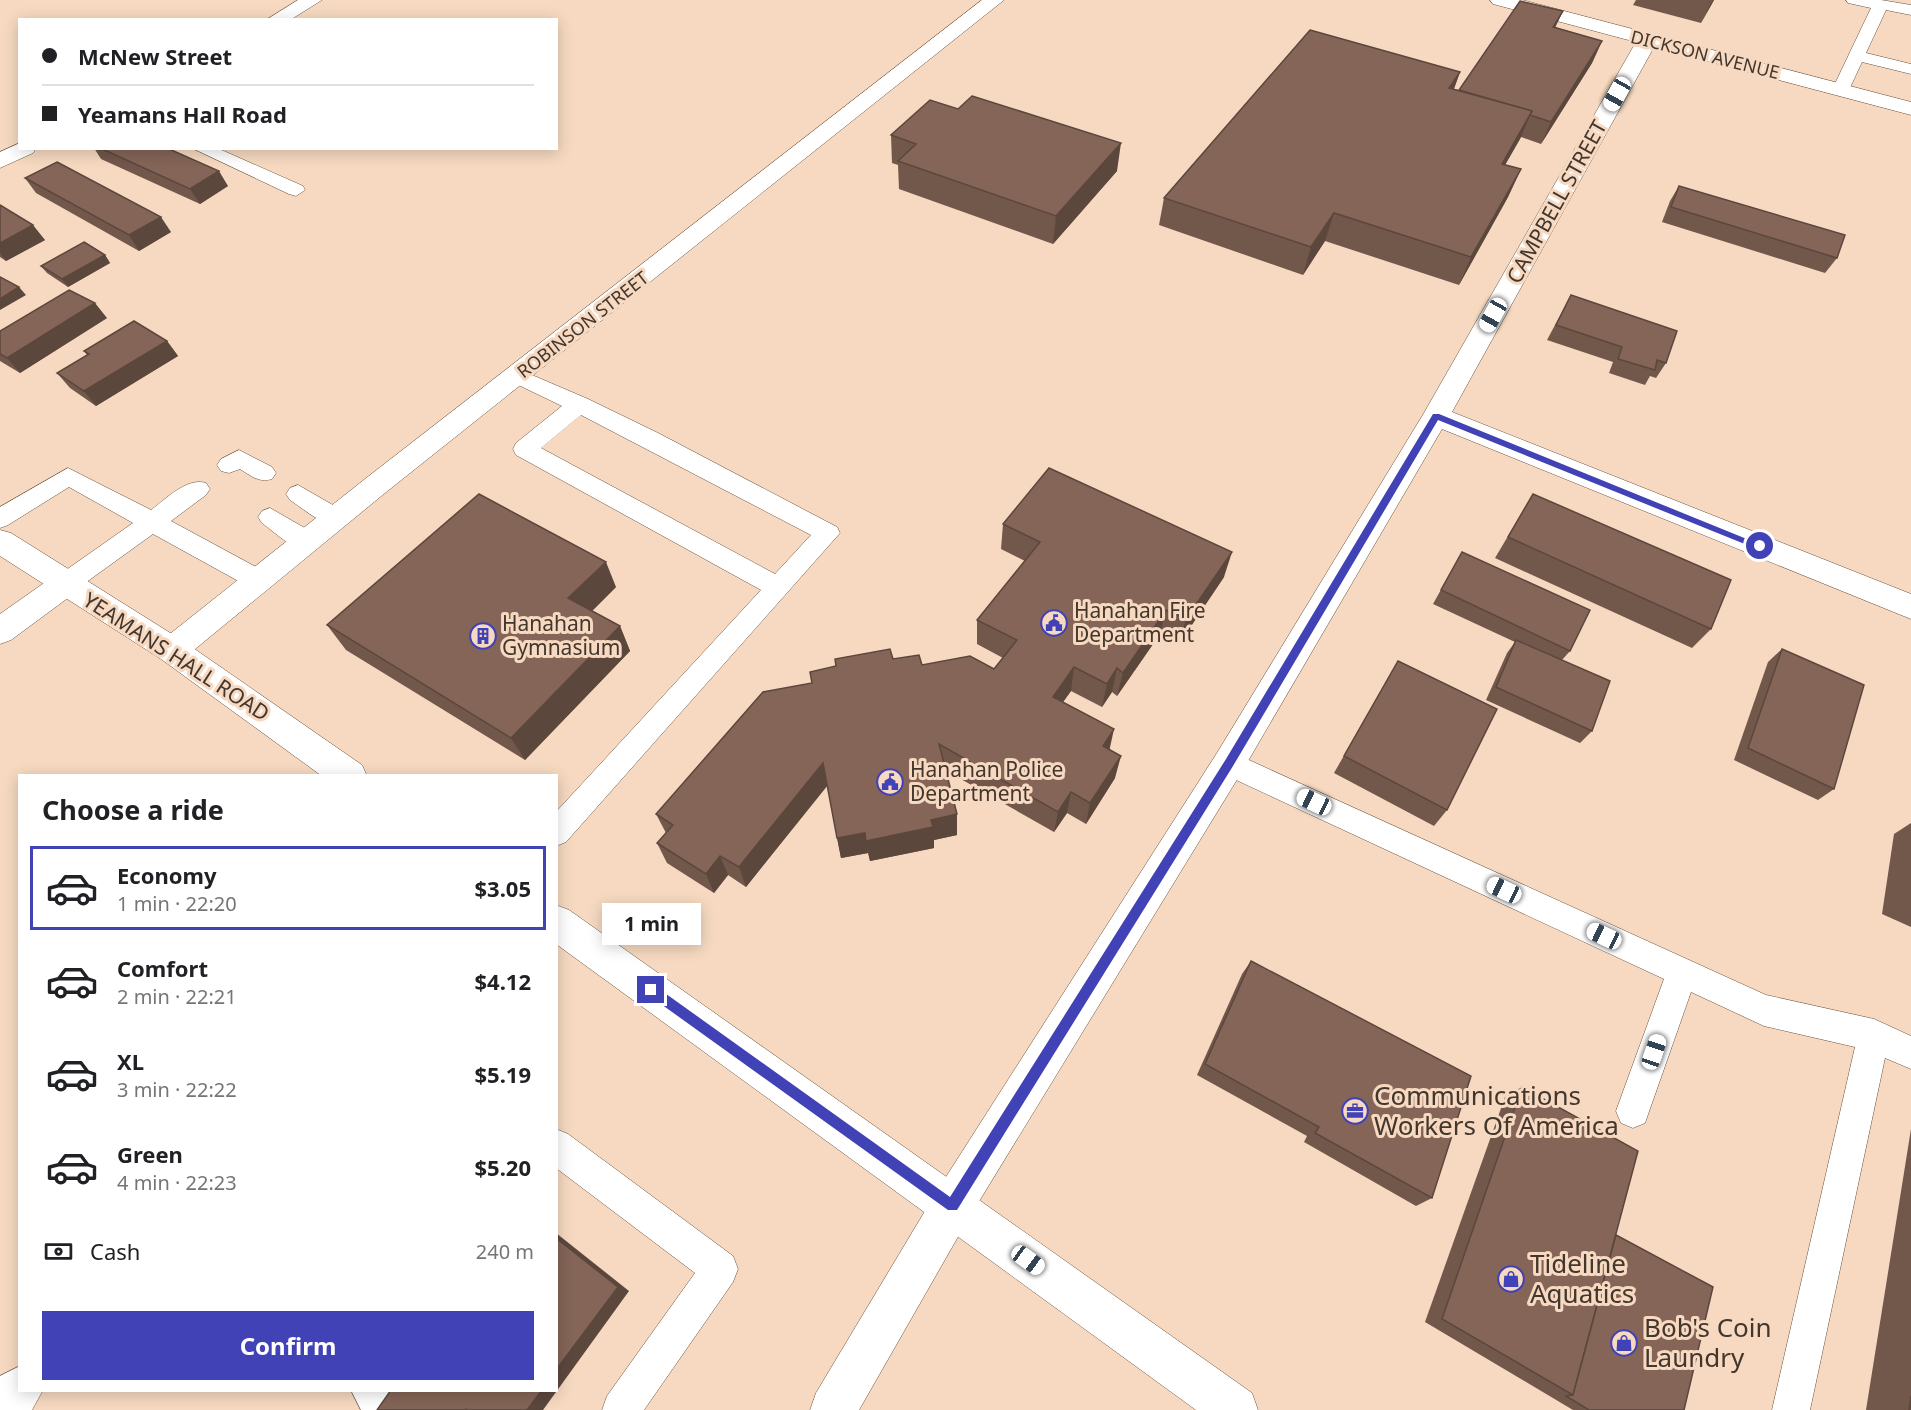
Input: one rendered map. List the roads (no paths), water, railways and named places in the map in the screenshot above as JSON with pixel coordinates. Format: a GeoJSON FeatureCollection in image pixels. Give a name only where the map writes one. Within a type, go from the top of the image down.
{"type":"FeatureCollection","features":[{"type":"Feature","properties":{"kind":"street"},"geometry":{"type":"LineString","coordinates":[[283,18],[312,0]]}},
{"type":"Feature","properties":{"kind":"street","name":"ROBINSON STREET"},"geometry":{"type":"LineString","coordinates":[[172,650],[994,0]]}},
{"type":"Feature","properties":{"kind":"street","name":"DICKSON AVENUE"},"geometry":{"type":"LineString","coordinates":[[1500,0],[1647,41],[1911,109]]}},
{"type":"Feature","properties":{"kind":"street","name":"CAMPBELL STREET"},"geometry":{"type":"LineString","coordinates":[[833,1410],[952,1206],[1229,762],[1436,416],[1647,41]]}},
{"type":"Feature","properties":{"kind":"street"},"geometry":{"type":"LineString","coordinates":[[0,162],[21,150]]}},
{"type":"Feature","properties":{"kind":"street"},"geometry":{"type":"LineString","coordinates":[[1436,416],[1911,607]]}},
{"type":"Feature","properties":{"kind":"street","name":"YEAMANS HALL ROAD"},"geometry":{"type":"LineString","coordinates":[[0,541],[172,650],[347,774]]}},
{"type":"Feature","properties":{"kind":"street"},"geometry":{"type":"LineString","coordinates":[[0,631],[65,584]]}},
{"type":"Feature","properties":{"kind":"street"},"geometry":{"type":"LineString","coordinates":[[558,923],[1235,1410]]}},
{"type":"Feature","properties":{"kind":"street"},"geometry":{"type":"LineString","coordinates":[[0,1410],[18,1391]]}},
{"type":"Feature","properties":{"kind":"lane"},"geometry":{"type":"LineString","coordinates":[[1854,0],[1910,11]]}},
{"type":"Feature","properties":{"kind":"lane"},"geometry":{"type":"LineString","coordinates":[[1840,90],[1857,56],[1877,3]]}},
{"type":"Feature","properties":{"kind":"lane"},"geometry":{"type":"LineString","coordinates":[[1857,56],[1911,69]]}},
{"type":"Feature","properties":{"kind":"lane"},"geometry":{"type":"LineString","coordinates":[[206,150],[296,190]]}},
{"type":"Feature","properties":{"kind":"lane"},"geometry":{"type":"LineString","coordinates":[[518,376],[580,404],[828,533],[558,831]]}},
{"type":"Feature","properties":{"kind":"lane"},"geometry":{"type":"LineString","coordinates":[[580,404],[524,449],[779,588]]}},
{"type":"Feature","properties":{"kind":"lane"},"geometry":{"type":"LineString","coordinates":[[229,465],[239,458],[264,473]]}},
{"type":"Feature","properties":{"kind":"lane"},"geometry":{"type":"LineString","coordinates":[[0,519],[68,476],[260,581]]}},
{"type":"Feature","properties":{"kind":"lane"},"geometry":{"type":"LineString","coordinates":[[65,584],[198,489]]}},
{"type":"Feature","properties":{"kind":"lane"},"geometry":{"type":"LineString","coordinates":[[298,494],[337,518]]}},
{"type":"Feature","properties":{"kind":"lane"},"geometry":{"type":"LineString","coordinates":[[270,517],[308,542]]}},
{"type":"Feature","properties":{"kind":"lane"},"geometry":{"type":"LineString","coordinates":[[1229,762],[1764,1010],[1874,1035],[1911,1053]]}},
{"type":"Feature","properties":{"kind":"lane"},"geometry":{"type":"LineString","coordinates":[[1633,1111],[1682,972]]}},
{"type":"Feature","properties":{"kind":"lane"},"geometry":{"type":"LineString","coordinates":[[1791,1410],[1874,1035]]}},
{"type":"Feature","properties":{"kind":"lane"},"geometry":{"type":"LineString","coordinates":[[558,1148],[720,1269],[621,1410]]}},
{"type":"Feature","properties":{"kind":"place","name":"Hanahan Fire Department"},"geometry":{"type":"Point","coordinates":[1054,623]}},
{"type":"Feature","properties":{"kind":"place","name":"Hanahan Gymnasium"},"geometry":{"type":"Point","coordinates":[483,636]}},
{"type":"Feature","properties":{"kind":"place","name":"Hanahan Police Department"},"geometry":{"type":"Point","coordinates":[890,782]}},
{"type":"Feature","properties":{"kind":"place","name":"Communications Workers Of America"},"geometry":{"type":"Point","coordinates":[1355,1111]}},
{"type":"Feature","properties":{"kind":"place","name":"Tideline Aquatics"},"geometry":{"type":"Point","coordinates":[1511,1279]}},
{"type":"Feature","properties":{"kind":"place","name":"Bob's Coin Laundry"},"geometry":{"type":"Point","coordinates":[1624,1343]}}]}
